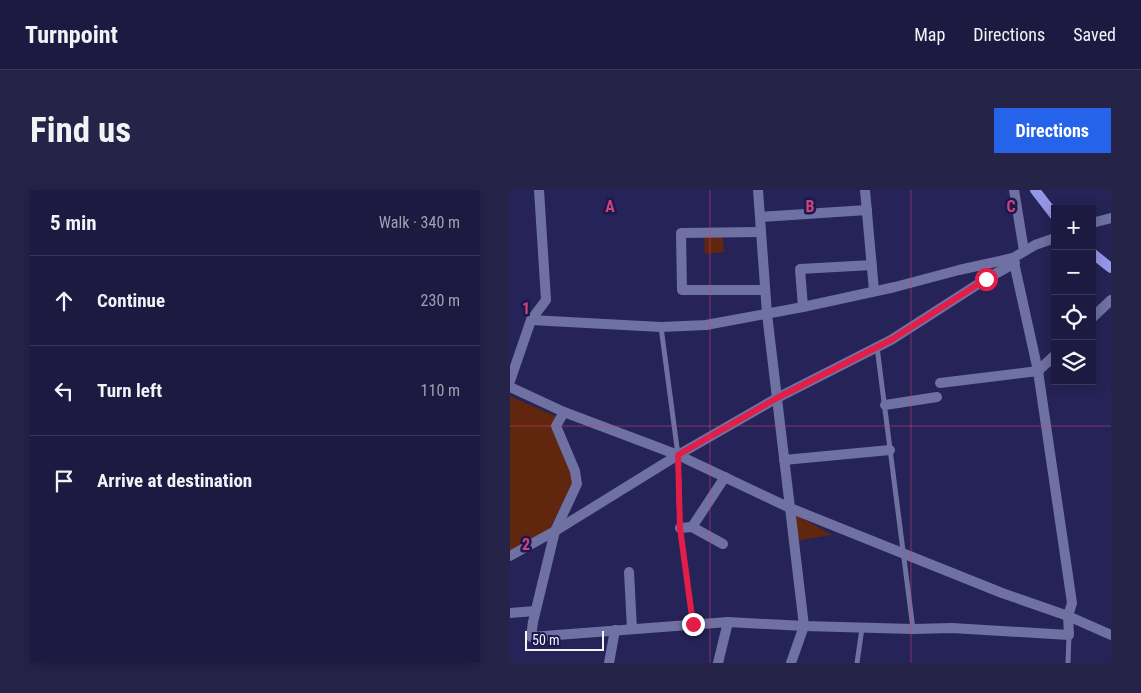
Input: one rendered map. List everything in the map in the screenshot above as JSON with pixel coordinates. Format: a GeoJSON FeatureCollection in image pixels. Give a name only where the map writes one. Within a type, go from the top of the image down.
{"type":"FeatureCollection","features":[{"type":"Feature","properties":{"kind":"main road"},"geometry":{"type":"LineString","coordinates":[[1035,190],[1051,211]]}},
{"type":"Feature","properties":{"kind":"main road"},"geometry":{"type":"LineString","coordinates":[[1096,256],[1111,268]]}},
{"type":"Feature","properties":{"kind":"street"},"geometry":{"type":"LineString","coordinates":[[510,381],[531,320],[546,300],[539,190]]}},
{"type":"Feature","properties":{"kind":"street"},"geometry":{"type":"LineString","coordinates":[[758,190],[767,314],[804,626],[791,663]]}},
{"type":"Feature","properties":{"kind":"street"},"geometry":{"type":"LineString","coordinates":[[866,190],[874,290]]}},
{"type":"Feature","properties":{"kind":"street"},"geometry":{"type":"LineString","coordinates":[[1014,190],[1024,251]]}},
{"type":"Feature","properties":{"kind":"street"},"geometry":{"type":"LineString","coordinates":[[760,218],[867,210]]}},
{"type":"Feature","properties":{"kind":"street"},"geometry":{"type":"LineString","coordinates":[[1096,222],[1111,218]]}},
{"type":"Feature","properties":{"kind":"street"},"geometry":{"type":"LineString","coordinates":[[761,232],[681,233],[682,290],[765,290]]}},
{"type":"Feature","properties":{"kind":"street"},"geometry":{"type":"LineString","coordinates":[[510,556],[777,398],[891,340],[986,279],[1024,251],[1051,239]]}},
{"type":"Feature","properties":{"kind":"street"},"geometry":{"type":"LineString","coordinates":[[531,320],[661,327],[706,325],[803,307],[959,270],[1014,260]]}},
{"type":"Feature","properties":{"kind":"street"},"geometry":{"type":"LineString","coordinates":[[564,412],[556,426],[575,471],[577,484],[555,531],[535,611],[531,637],[728,622],[862,628],[952,628],[1069,635],[1068,616],[1072,603],[1038,372],[1014,260]]}},
{"type":"Feature","properties":{"kind":"street"},"geometry":{"type":"LineString","coordinates":[[803,307],[800,270],[872,265]]}},
{"type":"Feature","properties":{"kind":"street"},"geometry":{"type":"LineString","coordinates":[[1096,314],[1111,300]]}},
{"type":"Feature","properties":{"kind":"street"},"geometry":{"type":"LineString","coordinates":[[940,383],[1038,372],[1051,359]]}},
{"type":"Feature","properties":{"kind":"street"},"geometry":{"type":"LineString","coordinates":[[510,387],[564,412],[678,455],[790,508],[1002,593],[1068,616],[1111,635]]}},
{"type":"Feature","properties":{"kind":"street"},"geometry":{"type":"LineString","coordinates":[[884,405],[937,397]]}},
{"type":"Feature","properties":{"kind":"street"},"geometry":{"type":"LineString","coordinates":[[784,460],[890,450]]}},
{"type":"Feature","properties":{"kind":"street"},"geometry":{"type":"LineString","coordinates":[[692,527],[725,477]]}},
{"type":"Feature","properties":{"kind":"street"},"geometry":{"type":"LineString","coordinates":[[680,528],[692,527],[723,544]]}},
{"type":"Feature","properties":{"kind":"street"},"geometry":{"type":"LineString","coordinates":[[628,572],[632,629]]}},
{"type":"Feature","properties":{"kind":"street"},"geometry":{"type":"LineString","coordinates":[[510,613],[535,611]]}},
{"type":"Feature","properties":{"kind":"street"},"geometry":{"type":"LineString","coordinates":[[718,663],[728,622]]}},
{"type":"Feature","properties":{"kind":"street"},"geometry":{"type":"LineString","coordinates":[[609,663],[615,630]]}},
{"type":"Feature","properties":{"kind":"lane"},"geometry":{"type":"LineString","coordinates":[[661,327],[678,455],[680,528],[693,624]]}},
{"type":"Feature","properties":{"kind":"lane"},"geometry":{"type":"LineString","coordinates":[[877,347],[913,629]]}},
{"type":"Feature","properties":{"kind":"lane"},"geometry":{"type":"LineString","coordinates":[[857,663],[862,628]]}},
{"type":"Feature","properties":{"kind":"lane"},"geometry":{"type":"LineString","coordinates":[[1068,663],[1069,635]]}},
{"type":"Feature","properties":{"kind":"shaded area"},"geometry":{"type":"Polygon","coordinates":[[[722,232],[724,252],[705,254],[704,233],[722,232]]]}},
{"type":"Feature","properties":{"kind":"shaded area"},"geometry":{"type":"Polygon","coordinates":[[[510,396],[555,416],[551,428],[571,472],[572,483],[550,529],[510,551],[510,396]]]}},
{"type":"Feature","properties":{"kind":"shaded area"},"geometry":{"type":"Polygon","coordinates":[[[791,512],[832,535],[795,541],[791,512]]]}},
{"type":"Feature","properties":{"kind":"route"},"geometry":{"type":"LineString","coordinates":[[693,624],[680,528],[678,455],[777,398],[891,340],[986,279]]}}]}
